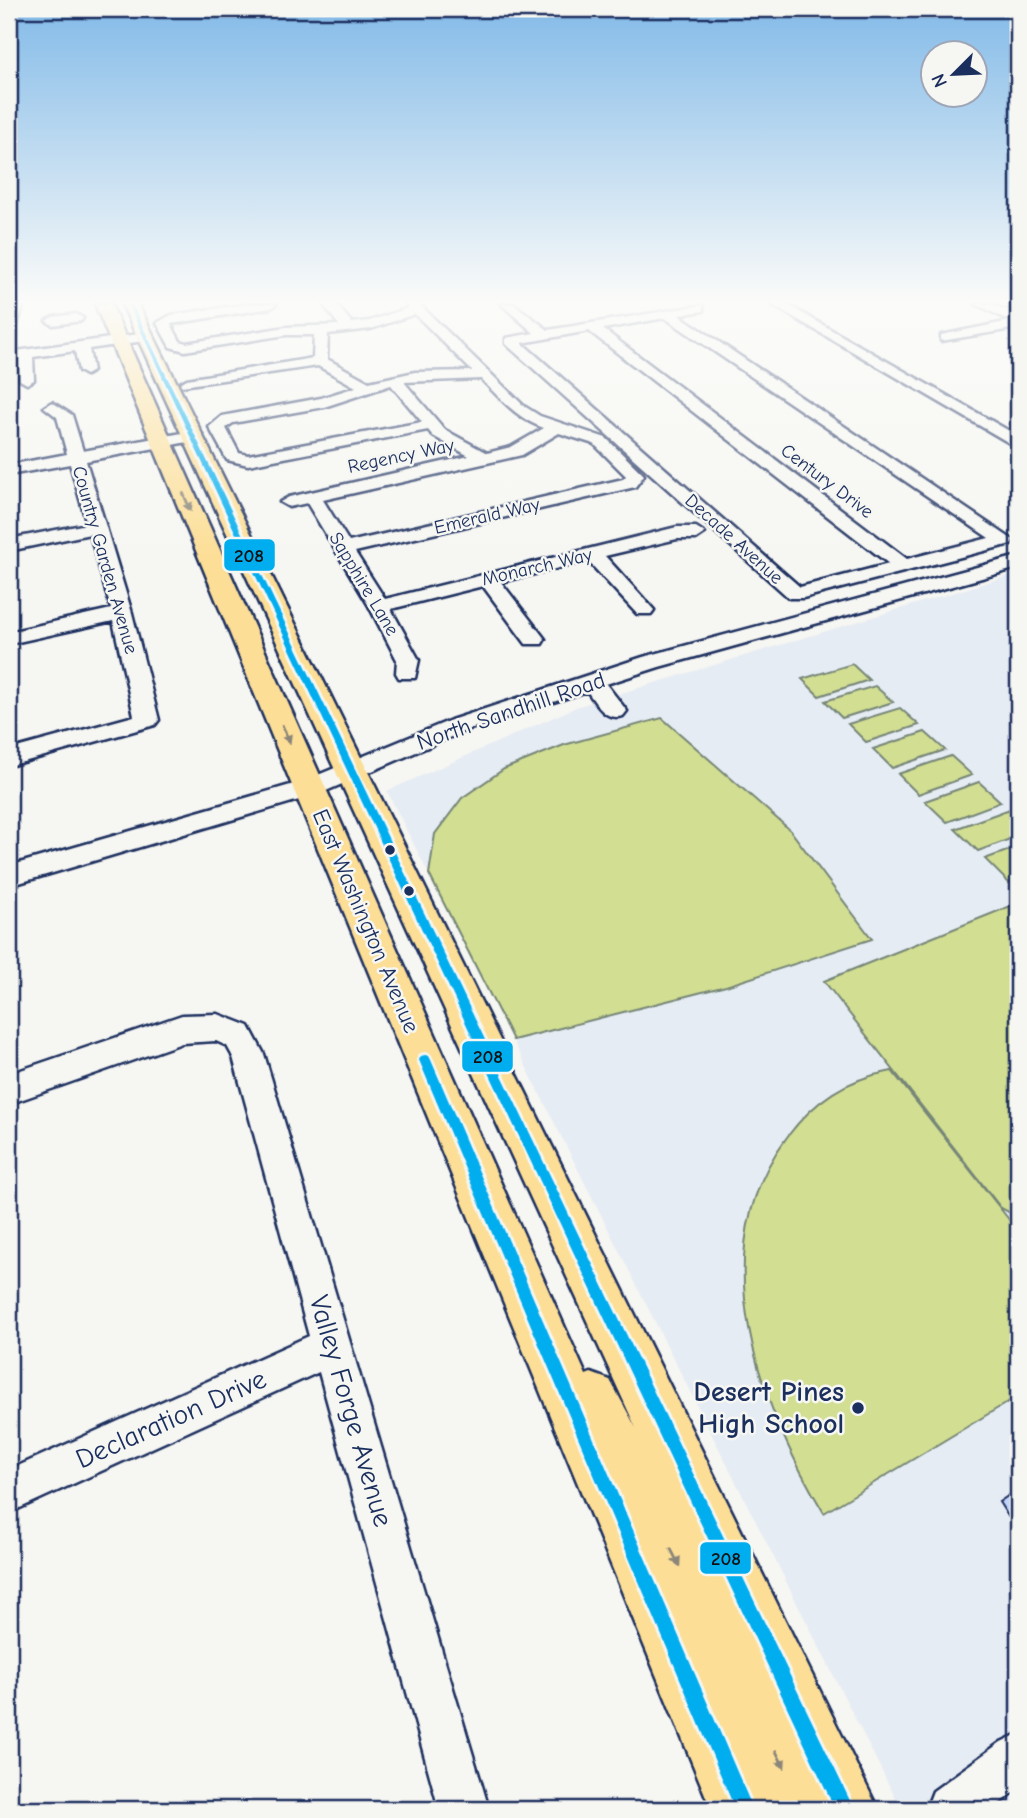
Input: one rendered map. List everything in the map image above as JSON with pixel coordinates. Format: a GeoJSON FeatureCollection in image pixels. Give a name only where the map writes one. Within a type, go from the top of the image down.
{"type":"FeatureCollection","features":[{"type":"Feature","properties":{"kind":"main road"},"geometry":{"type":"LineString","coordinates":[[154,389],[177,439],[252,654],[276,676],[321,749],[332,778]]}},
{"type":"Feature","properties":{"kind":"main road"},"geometry":{"type":"LineString","coordinates":[[177,439],[178,389]]}},
{"type":"Feature","properties":{"kind":"main road","name":"East Washington Avenue"},"geometry":{"type":"LineString","coordinates":[[177,439],[225,534],[257,572],[540,1331],[744,1809]]}},
{"type":"Feature","properties":{"kind":"main road","name":"East Washington Avenue"},"geometry":{"type":"LineString","coordinates":[[332,778],[845,1809]]}},
{"type":"Feature","properties":{"kind":"main road"},"geometry":{"type":"LineString","coordinates":[[540,1331],[597,1407],[804,1809]]}},
{"type":"Feature","properties":{"kind":"street"},"geometry":{"type":"LineString","coordinates":[[362,389],[324,402],[228,419],[217,427],[233,456],[248,460],[432,425]]}},
{"type":"Feature","properties":{"kind":"street"},"geometry":{"type":"LineString","coordinates":[[402,389],[432,425],[460,447],[486,459]]}},
{"type":"Feature","properties":{"kind":"street"},"geometry":{"type":"LineString","coordinates":[[499,389],[519,409],[534,419],[556,427]]}},
{"type":"Feature","properties":{"kind":"street","name":"Decade Avenue"},"geometry":{"type":"LineString","coordinates":[[565,389],[796,594],[1004,540],[779,389]]}},
{"type":"Feature","properties":{"kind":"street","name":"Century Drive"},"geometry":{"type":"LineString","coordinates":[[673,389],[904,566]]}},
{"type":"Feature","properties":{"kind":"street"},"geometry":{"type":"LineString","coordinates":[[924,389],[1018,443]]}},
{"type":"Feature","properties":{"kind":"street","name":"Country Garden Avenue"},"geometry":{"type":"LineString","coordinates":[[9,758],[147,720],[98,527],[64,415],[52,407]]}},
{"type":"Feature","properties":{"kind":"street","name":"Regency Way"},"geometry":{"type":"LineString","coordinates":[[289,502],[516,451],[556,427]]}},
{"type":"Feature","properties":{"kind":"street","name":"Emerald Way"},"geometry":{"type":"LineString","coordinates":[[344,549],[629,483],[635,475],[600,441],[556,427]]}},
{"type":"Feature","properties":{"kind":"street"},"geometry":{"type":"LineString","coordinates":[[9,470],[177,439]]}},
{"type":"Feature","properties":{"kind":"street","name":"Sapphire Lane"},"geometry":{"type":"LineString","coordinates":[[312,497],[379,606],[408,660],[407,673]]}},
{"type":"Feature","properties":{"kind":"street"},"geometry":{"type":"LineString","coordinates":[[9,545],[98,527]]}},
{"type":"Feature","properties":{"kind":"street","name":"Monarch Way"},"geometry":{"type":"LineString","coordinates":[[379,606],[677,534],[696,533]]}},
{"type":"Feature","properties":{"kind":"street"},"geometry":{"type":"LineString","coordinates":[[592,554],[645,610]]}},
{"type":"Feature","properties":{"kind":"street"},"geometry":{"type":"LineString","coordinates":[[1008,564],[1018,582]]}},
{"type":"Feature","properties":{"kind":"street","name":"North Sandhill Road"},"geometry":{"type":"LineString","coordinates":[[9,876],[332,778],[459,725],[651,662],[1008,564]]}},
{"type":"Feature","properties":{"kind":"street"},"geometry":{"type":"LineString","coordinates":[[488,579],[534,639]]}},
{"type":"Feature","properties":{"kind":"street"},"geometry":{"type":"LineString","coordinates":[[9,638],[122,613]]}},
{"type":"Feature","properties":{"kind":"street"},"geometry":{"type":"LineString","coordinates":[[593,683],[615,712]]}},
{"type":"Feature","properties":{"kind":"street","name":"Valley Forge Avenue"},"geometry":{"type":"LineString","coordinates":[[9,1089],[182,1030],[218,1027],[238,1036],[248,1054],[464,1809]]}},
{"type":"Feature","properties":{"kind":"street","name":"Declaration Drive"},"geometry":{"type":"LineString","coordinates":[[9,1492],[332,1346]]}},
{"type":"Feature","properties":{"kind":"street"},"geometry":{"type":"LineString","coordinates":[[951,1809],[1018,1759]]}},
{"type":"Feature","properties":{"kind":"shaded area","name":"Desert Pines High School"},"geometry":{"type":"Polygon","coordinates":[[[1018,573],[1018,1809],[901,1809],[387,791],[579,706],[1018,573]]]}},
{"type":"Feature","properties":{"kind":"green space"},"geometry":{"type":"Polygon","coordinates":[[[852,664],[869,680],[819,696],[802,679],[852,664]]]}},
{"type":"Feature","properties":{"kind":"green space"},"geometry":{"type":"Polygon","coordinates":[[[875,686],[893,702],[842,718],[825,701],[875,686]]]}},
{"type":"Feature","properties":{"kind":"green space"},"geometry":{"type":"Polygon","coordinates":[[[900,708],[919,725],[866,742],[848,724],[900,708]]]}},
{"type":"Feature","properties":{"kind":"green space"},"geometry":{"type":"Polygon","coordinates":[[[662,718],[790,830],[872,939],[726,986],[513,1040],[429,874],[435,834],[462,798],[504,769],[564,745],[662,718]]]}},
{"type":"Feature","properties":{"kind":"green space"},"geometry":{"type":"Polygon","coordinates":[[[925,732],[945,750],[892,768],[873,749],[925,732]]]}},
{"type":"Feature","properties":{"kind":"green space"},"geometry":{"type":"Polygon","coordinates":[[[951,756],[972,775],[918,794],[898,774],[951,756]]]}},
{"type":"Feature","properties":{"kind":"green space"},"geometry":{"type":"Polygon","coordinates":[[[979,782],[1001,802],[947,822],[925,801],[979,782]]]}},
{"type":"Feature","properties":{"kind":"green space"},"geometry":{"type":"Polygon","coordinates":[[[1010,809],[1018,817],[1018,836],[978,851],[955,829],[1010,809]]]}},
{"type":"Feature","properties":{"kind":"green space"},"geometry":{"type":"Polygon","coordinates":[[[1018,847],[1018,879],[1009,883],[985,859],[1018,847]]]}},
{"type":"Feature","properties":{"kind":"green space"},"geometry":{"type":"Polygon","coordinates":[[[1018,903],[1018,1217],[1001,1208],[824,981],[1018,903]]]}},
{"type":"Feature","properties":{"kind":"green space"},"geometry":{"type":"Polygon","coordinates":[[[892,1071],[1018,1231],[1018,1396],[824,1513],[800,1471],[761,1377],[749,1327],[744,1278],[747,1229],[761,1181],[787,1137],[809,1112],[833,1093],[860,1079],[892,1071]]]}},
{"type":"Feature","properties":{"kind":"building"},"geometry":{"type":"Polygon","coordinates":[[[1018,1489],[1018,1532],[999,1502],[1018,1489]]]}},
{"type":"Feature","properties":{"kind":"transit line","name":"208"},"geometry":{"type":"LineString","coordinates":[[170,389],[845,1809]]}},
{"type":"Feature","properties":{"kind":"transit line","name":"208"},"geometry":{"type":"LineString","coordinates":[[425,1060],[744,1809]]}},
{"type":"Feature","properties":{"kind":"place","name":"Desert Pines High School"},"geometry":{"type":"Point","coordinates":[858,1408]}}]}
